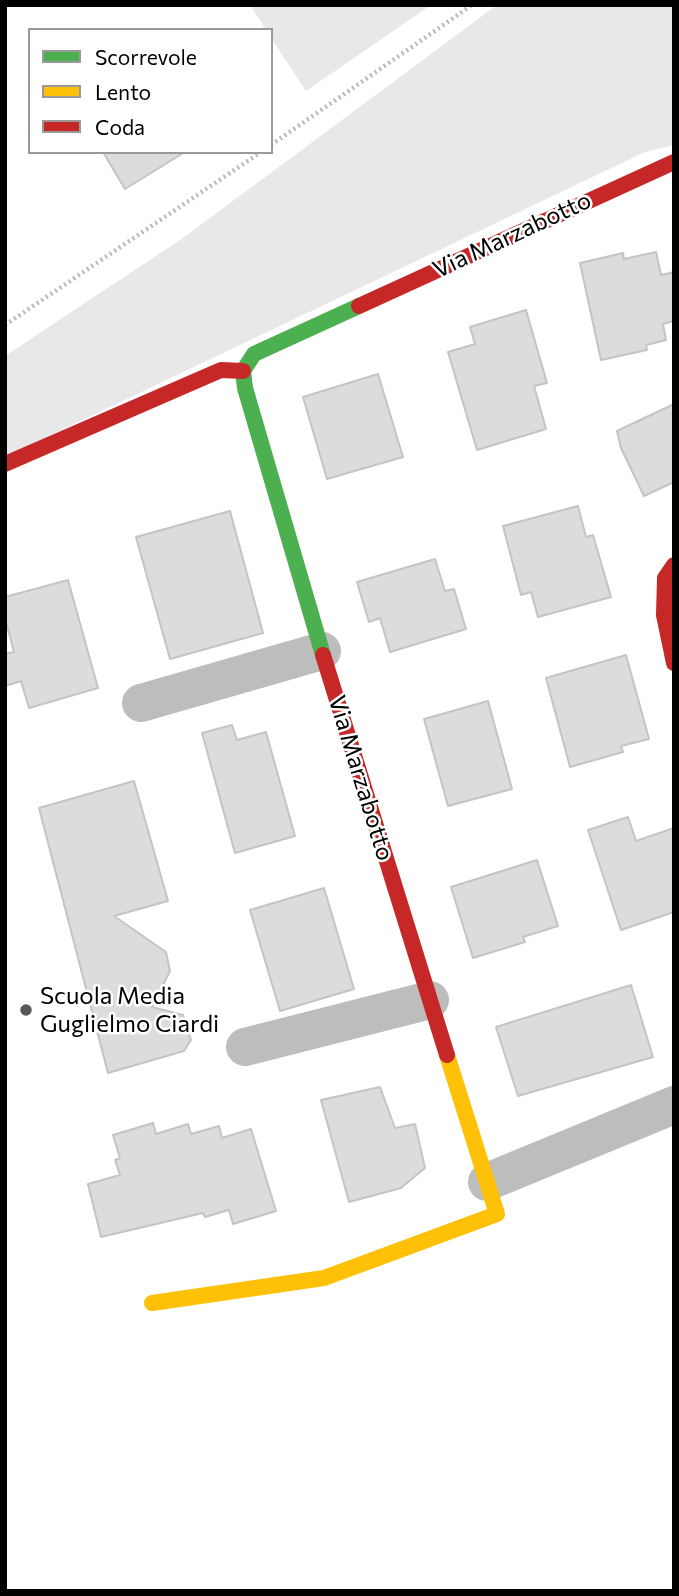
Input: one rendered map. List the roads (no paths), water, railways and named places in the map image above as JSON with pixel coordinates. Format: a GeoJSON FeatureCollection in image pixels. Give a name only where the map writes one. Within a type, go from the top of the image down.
{"type":"FeatureCollection","features":[{"type":"Feature","properties":{"kind":"street","name":"Via Marzabotto"},"geometry":{"type":"LineString","coordinates":[[152,1303],[324,1278],[497,1214],[322,651],[243,371],[254,354],[674,162]]}},
{"type":"Feature","properties":{"kind":"street"},"geometry":{"type":"LineString","coordinates":[[5,464],[221,370],[243,371]]}},
{"type":"Feature","properties":{"kind":"street"},"geometry":{"type":"LineString","coordinates":[[674,565],[665,578],[664,615],[674,663]]}},
{"type":"Feature","properties":{"kind":"street"},"geometry":{"type":"LineString","coordinates":[[141,703],[322,651]]}},
{"type":"Feature","properties":{"kind":"street"},"geometry":{"type":"LineString","coordinates":[[245,1047],[430,1000]]}},
{"type":"Feature","properties":{"kind":"street"},"geometry":{"type":"LineString","coordinates":[[487,1182],[674,1105]]}},
{"type":"Feature","properties":{"kind":"place","name":"Scuola Media Guglielmo Ciardi"},"geometry":{"type":"Point","coordinates":[26,1010]}}]}
